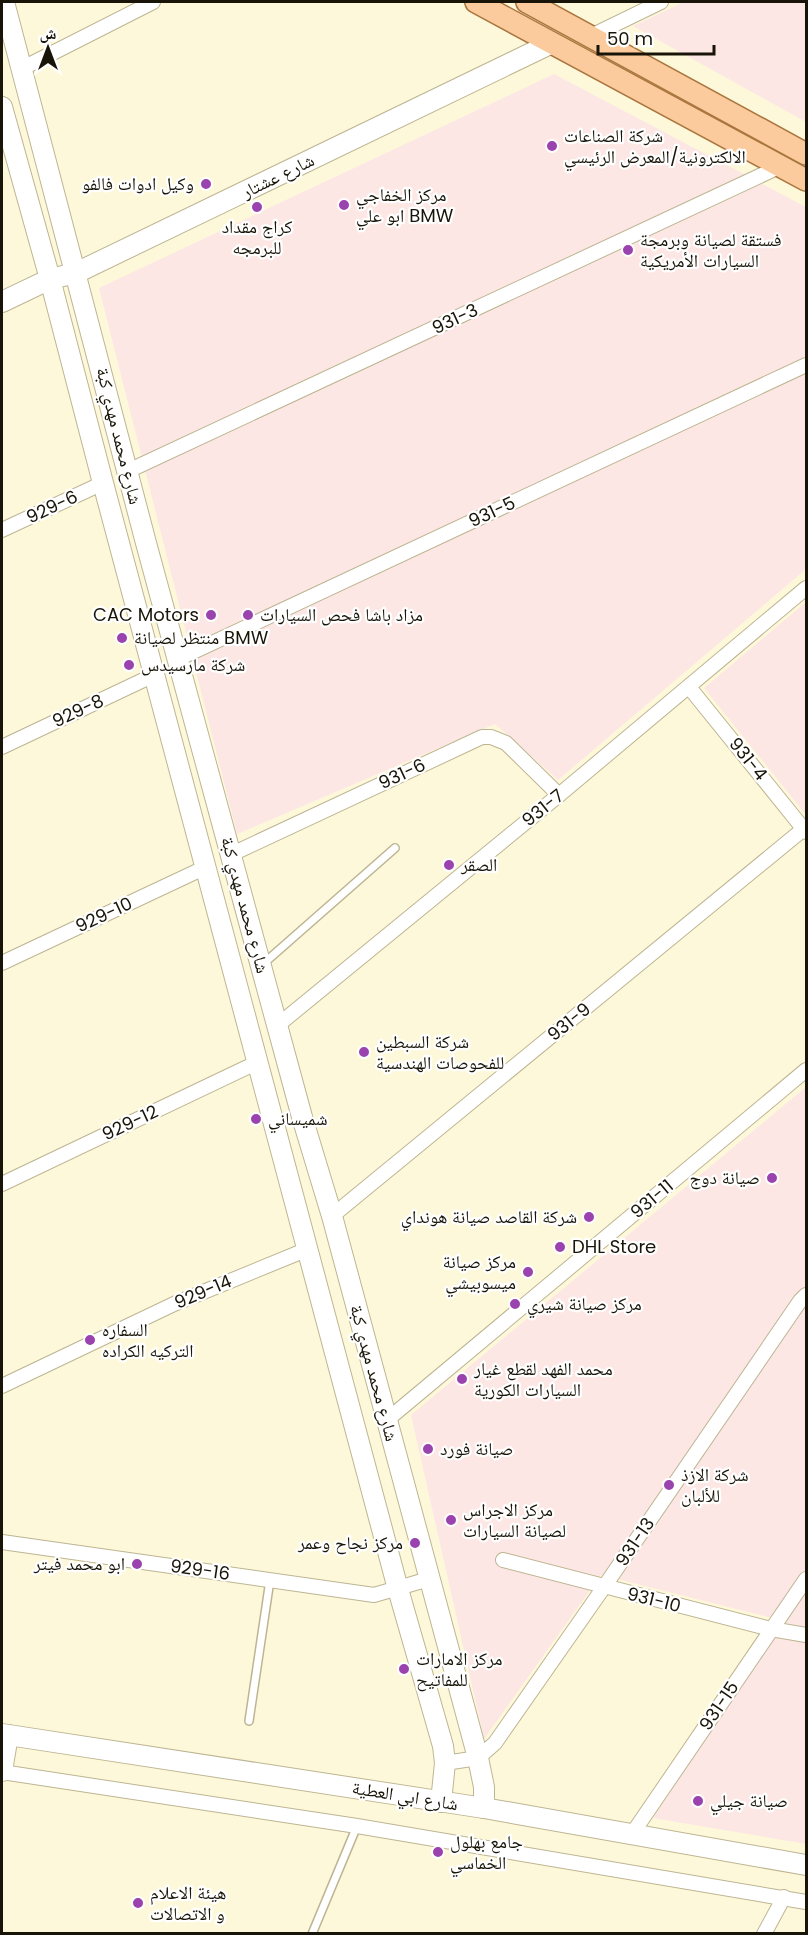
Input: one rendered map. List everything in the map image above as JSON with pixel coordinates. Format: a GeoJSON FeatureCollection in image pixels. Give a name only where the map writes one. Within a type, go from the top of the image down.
{"type":"FeatureCollection","features":[{"type":"Feature","properties":{"kind":"main road"},"geometry":{"type":"LineString","coordinates":[[476,2],[807,180]]}},
{"type":"Feature","properties":{"kind":"main road"},"geometry":{"type":"LineString","coordinates":[[527,2],[807,153]]}},
{"type":"Feature","properties":{"kind":"street","name":"شارع محمد مهدي كبة"},"geometry":{"type":"LineString","coordinates":[[4,2],[8,46],[21,69],[146,543],[302,1117],[332,1216],[478,1758],[484,1787],[484,1808]]}},
{"type":"Feature","properties":{"kind":"street"},"geometry":{"type":"LineString","coordinates":[[21,69],[153,2]]}},
{"type":"Feature","properties":{"kind":"street"},"geometry":{"type":"LineString","coordinates":[[591,36],[661,2]]}},
{"type":"Feature","properties":{"kind":"street","name":"شارع عشتار"},"geometry":{"type":"LineString","coordinates":[[2,302],[50,279],[76,273],[552,43]]}},
{"type":"Feature","properties":{"kind":"street","name":"شارع محمد مهدي كبة"},"geometry":{"type":"LineString","coordinates":[[2,107],[50,279],[398,1588],[440,1732],[445,1764],[441,1802]]}},
{"type":"Feature","properties":{"kind":"street","name":"931-3"},"geometry":{"type":"LineString","coordinates":[[128,471],[781,166]]}},
{"type":"Feature","properties":{"kind":"street","name":"931-5"},"geometry":{"type":"LineString","coordinates":[[178,659],[807,365]]}},
{"type":"Feature","properties":{"kind":"street","name":"929-6"},"geometry":{"type":"LineString","coordinates":[[2,530],[103,483]]}},
{"type":"Feature","properties":{"kind":"street"},"geometry":{"type":"LineString","coordinates":[[121,552],[146,543]]}},
{"type":"Feature","properties":{"kind":"street","name":"931-7"},"geometry":{"type":"LineString","coordinates":[[278,1025],[807,588]]}},
{"type":"Feature","properties":{"kind":"street","name":"929-8"},"geometry":{"type":"LineString","coordinates":[[2,747],[154,675]]}},
{"type":"Feature","properties":{"kind":"street","name":"931-4"},"geometry":{"type":"LineString","coordinates":[[689,687],[806,829]]}},
{"type":"Feature","properties":{"kind":"street","name":"931-6"},"geometry":{"type":"LineString","coordinates":[[232,855],[482,737],[499,739],[506,743],[559,795]]}},
{"type":"Feature","properties":{"kind":"street","name":"931-9"},"geometry":{"type":"LineString","coordinates":[[332,1216],[806,829]]}},
{"type":"Feature","properties":{"kind":"street","name":"929-10"},"geometry":{"type":"LineString","coordinates":[[2,963],[206,867]]}},
{"type":"Feature","properties":{"kind":"street","name":"929-12"},"geometry":{"type":"LineString","coordinates":[[2,1184],[258,1062]]}},
{"type":"Feature","properties":{"kind":"street","name":"931-11"},"geometry":{"type":"LineString","coordinates":[[387,1420],[807,1070]]}},
{"type":"Feature","properties":{"kind":"street"},"geometry":{"type":"LineString","coordinates":[[273,1117],[302,1117]]}},
{"type":"Feature","properties":{"kind":"street","name":"929-14"},"geometry":{"type":"LineString","coordinates":[[2,1386],[174,1304],[309,1249]]}},
{"type":"Feature","properties":{"kind":"street","name":"931-13"},"geometry":{"type":"LineString","coordinates":[[478,1758],[495,1743],[800,1301],[807,1295]]}},
{"type":"Feature","properties":{"kind":"street","name":"929-16"},"geometry":{"type":"LineString","coordinates":[[2,1542],[374,1595],[429,1579]]}},
{"type":"Feature","properties":{"kind":"street","name":"931-10"},"geometry":{"type":"LineString","coordinates":[[503,1560],[771,1629],[807,1635]]}},
{"type":"Feature","properties":{"kind":"street","name":"931-15"},"geometry":{"type":"LineString","coordinates":[[632,1834],[807,1579]]}},
{"type":"Feature","properties":{"kind":"street"},"geometry":{"type":"LineString","coordinates":[[5,1734],[2,1771],[357,1826],[807,1902]]}},
{"type":"Feature","properties":{"kind":"street","name":"شارع ابي العطية"},"geometry":{"type":"LineString","coordinates":[[5,1734],[484,1808],[806,1863]]}},
{"type":"Feature","properties":{"kind":"street"},"geometry":{"type":"LineString","coordinates":[[445,1764],[478,1758]]}},
{"type":"Feature","properties":{"kind":"street"},"geometry":{"type":"LineString","coordinates":[[764,1934],[784,1898]]}},
{"type":"Feature","properties":{"kind":"lane"},"geometry":{"type":"LineString","coordinates":[[262,966],[395,848]]}},
{"type":"Feature","properties":{"kind":"lane"},"geometry":{"type":"LineString","coordinates":[[249,1721],[270,1580]]}},
{"type":"Feature","properties":{"kind":"lane"},"geometry":{"type":"LineString","coordinates":[[312,1934],[357,1826]]}},
{"type":"Feature","properties":{"kind":"shaded area"},"geometry":{"type":"Polygon","coordinates":[[[684,2],[806,2],[806,122],[633,26],[684,2]]]}},
{"type":"Feature","properties":{"kind":"shaded area"},"geometry":{"type":"Polygon","coordinates":[[[554,74],[806,207],[806,569],[558,780],[495,724],[237,834],[99,288],[554,74]]]}},
{"type":"Feature","properties":{"kind":"shaded area"},"geometry":{"type":"Polygon","coordinates":[[[806,602],[806,815],[704,688],[806,602]]]}},
{"type":"Feature","properties":{"kind":"shaded area"},"geometry":{"type":"Polygon","coordinates":[[[806,1087],[806,1844],[653,1818],[784,1621],[601,1575],[484,1739],[411,1415],[806,1087]]]}},
{"type":"Feature","properties":{"kind":"place","name":"شركة الصناعات الالكترونية/المعرض الرئيسي"},"geometry":{"type":"Point","coordinates":[552,146]}},
{"type":"Feature","properties":{"kind":"place","name":"وكيل ادوات فالفو"},"geometry":{"type":"Point","coordinates":[206,184]}},
{"type":"Feature","properties":{"kind":"place","name":"مركز الخفاجي ابو علي BMW"},"geometry":{"type":"Point","coordinates":[344,205]}},
{"type":"Feature","properties":{"kind":"place","name":"كراج مقداد للبرمجه"},"geometry":{"type":"Point","coordinates":[257,207]}},
{"type":"Feature","properties":{"kind":"place","name":"فستقة لصيانة وبرمجة السيارات الأمريكية"},"geometry":{"type":"Point","coordinates":[628,250]}},
{"type":"Feature","properties":{"kind":"place","name":"CAC Motors"},"geometry":{"type":"Point","coordinates":[211,615]}},
{"type":"Feature","properties":{"kind":"place","name":"مزاد باشا فحص السيارات"},"geometry":{"type":"Point","coordinates":[248,615]}},
{"type":"Feature","properties":{"kind":"place","name":"منتظر لصيانة BMW"},"geometry":{"type":"Point","coordinates":[122,638]}},
{"type":"Feature","properties":{"kind":"place","name":"شركة مارسيدس"},"geometry":{"type":"Point","coordinates":[129,665]}},
{"type":"Feature","properties":{"kind":"place","name":"الصقر"},"geometry":{"type":"Point","coordinates":[449,865]}},
{"type":"Feature","properties":{"kind":"place","name":"شركة السبطين للفحوصات الهندسية"},"geometry":{"type":"Point","coordinates":[364,1052]}},
{"type":"Feature","properties":{"kind":"place","name":"شميساني"},"geometry":{"type":"Point","coordinates":[256,1119]}},
{"type":"Feature","properties":{"kind":"place","name":"صيانة دوج"},"geometry":{"type":"Point","coordinates":[772,1178]}},
{"type":"Feature","properties":{"kind":"place","name":"شركة القاصد صيانة هونداي"},"geometry":{"type":"Point","coordinates":[589,1217]}},
{"type":"Feature","properties":{"kind":"place","name":"DHL Store"},"geometry":{"type":"Point","coordinates":[560,1247]}},
{"type":"Feature","properties":{"kind":"place","name":"مركز صيانة ميسوبيشي"},"geometry":{"type":"Point","coordinates":[528,1272]}},
{"type":"Feature","properties":{"kind":"place","name":"مركز صيانة شيري"},"geometry":{"type":"Point","coordinates":[515,1304]}},
{"type":"Feature","properties":{"kind":"place","name":"السفاره التركيه الكراده"},"geometry":{"type":"Point","coordinates":[90,1340]}},
{"type":"Feature","properties":{"kind":"place","name":"محمد الفهد لقطع غيار السيارات الكورية"},"geometry":{"type":"Point","coordinates":[462,1379]}},
{"type":"Feature","properties":{"kind":"place","name":"صيانة فورد"},"geometry":{"type":"Point","coordinates":[428,1449]}},
{"type":"Feature","properties":{"kind":"place","name":"شركة الازذ للألبان"},"geometry":{"type":"Point","coordinates":[669,1485]}},
{"type":"Feature","properties":{"kind":"place","name":"مركز الاجراس لصيانة السيارات"},"geometry":{"type":"Point","coordinates":[451,1520]}},
{"type":"Feature","properties":{"kind":"place","name":"مركز نجاح وعمر"},"geometry":{"type":"Point","coordinates":[415,1543]}},
{"type":"Feature","properties":{"kind":"place","name":"ابو محمد فيتر"},"geometry":{"type":"Point","coordinates":[137,1564]}},
{"type":"Feature","properties":{"kind":"place","name":"مركز الامارات للمفاتيح"},"geometry":{"type":"Point","coordinates":[404,1669]}},
{"type":"Feature","properties":{"kind":"place","name":"صيانة جيلي"},"geometry":{"type":"Point","coordinates":[698,1801]}},
{"type":"Feature","properties":{"kind":"place","name":"جامع بهلول الخماسي"},"geometry":{"type":"Point","coordinates":[438,1852]}},
{"type":"Feature","properties":{"kind":"place","name":"هيئة الاعلام و الاتصالات"},"geometry":{"type":"Point","coordinates":[138,1903]}}]}
